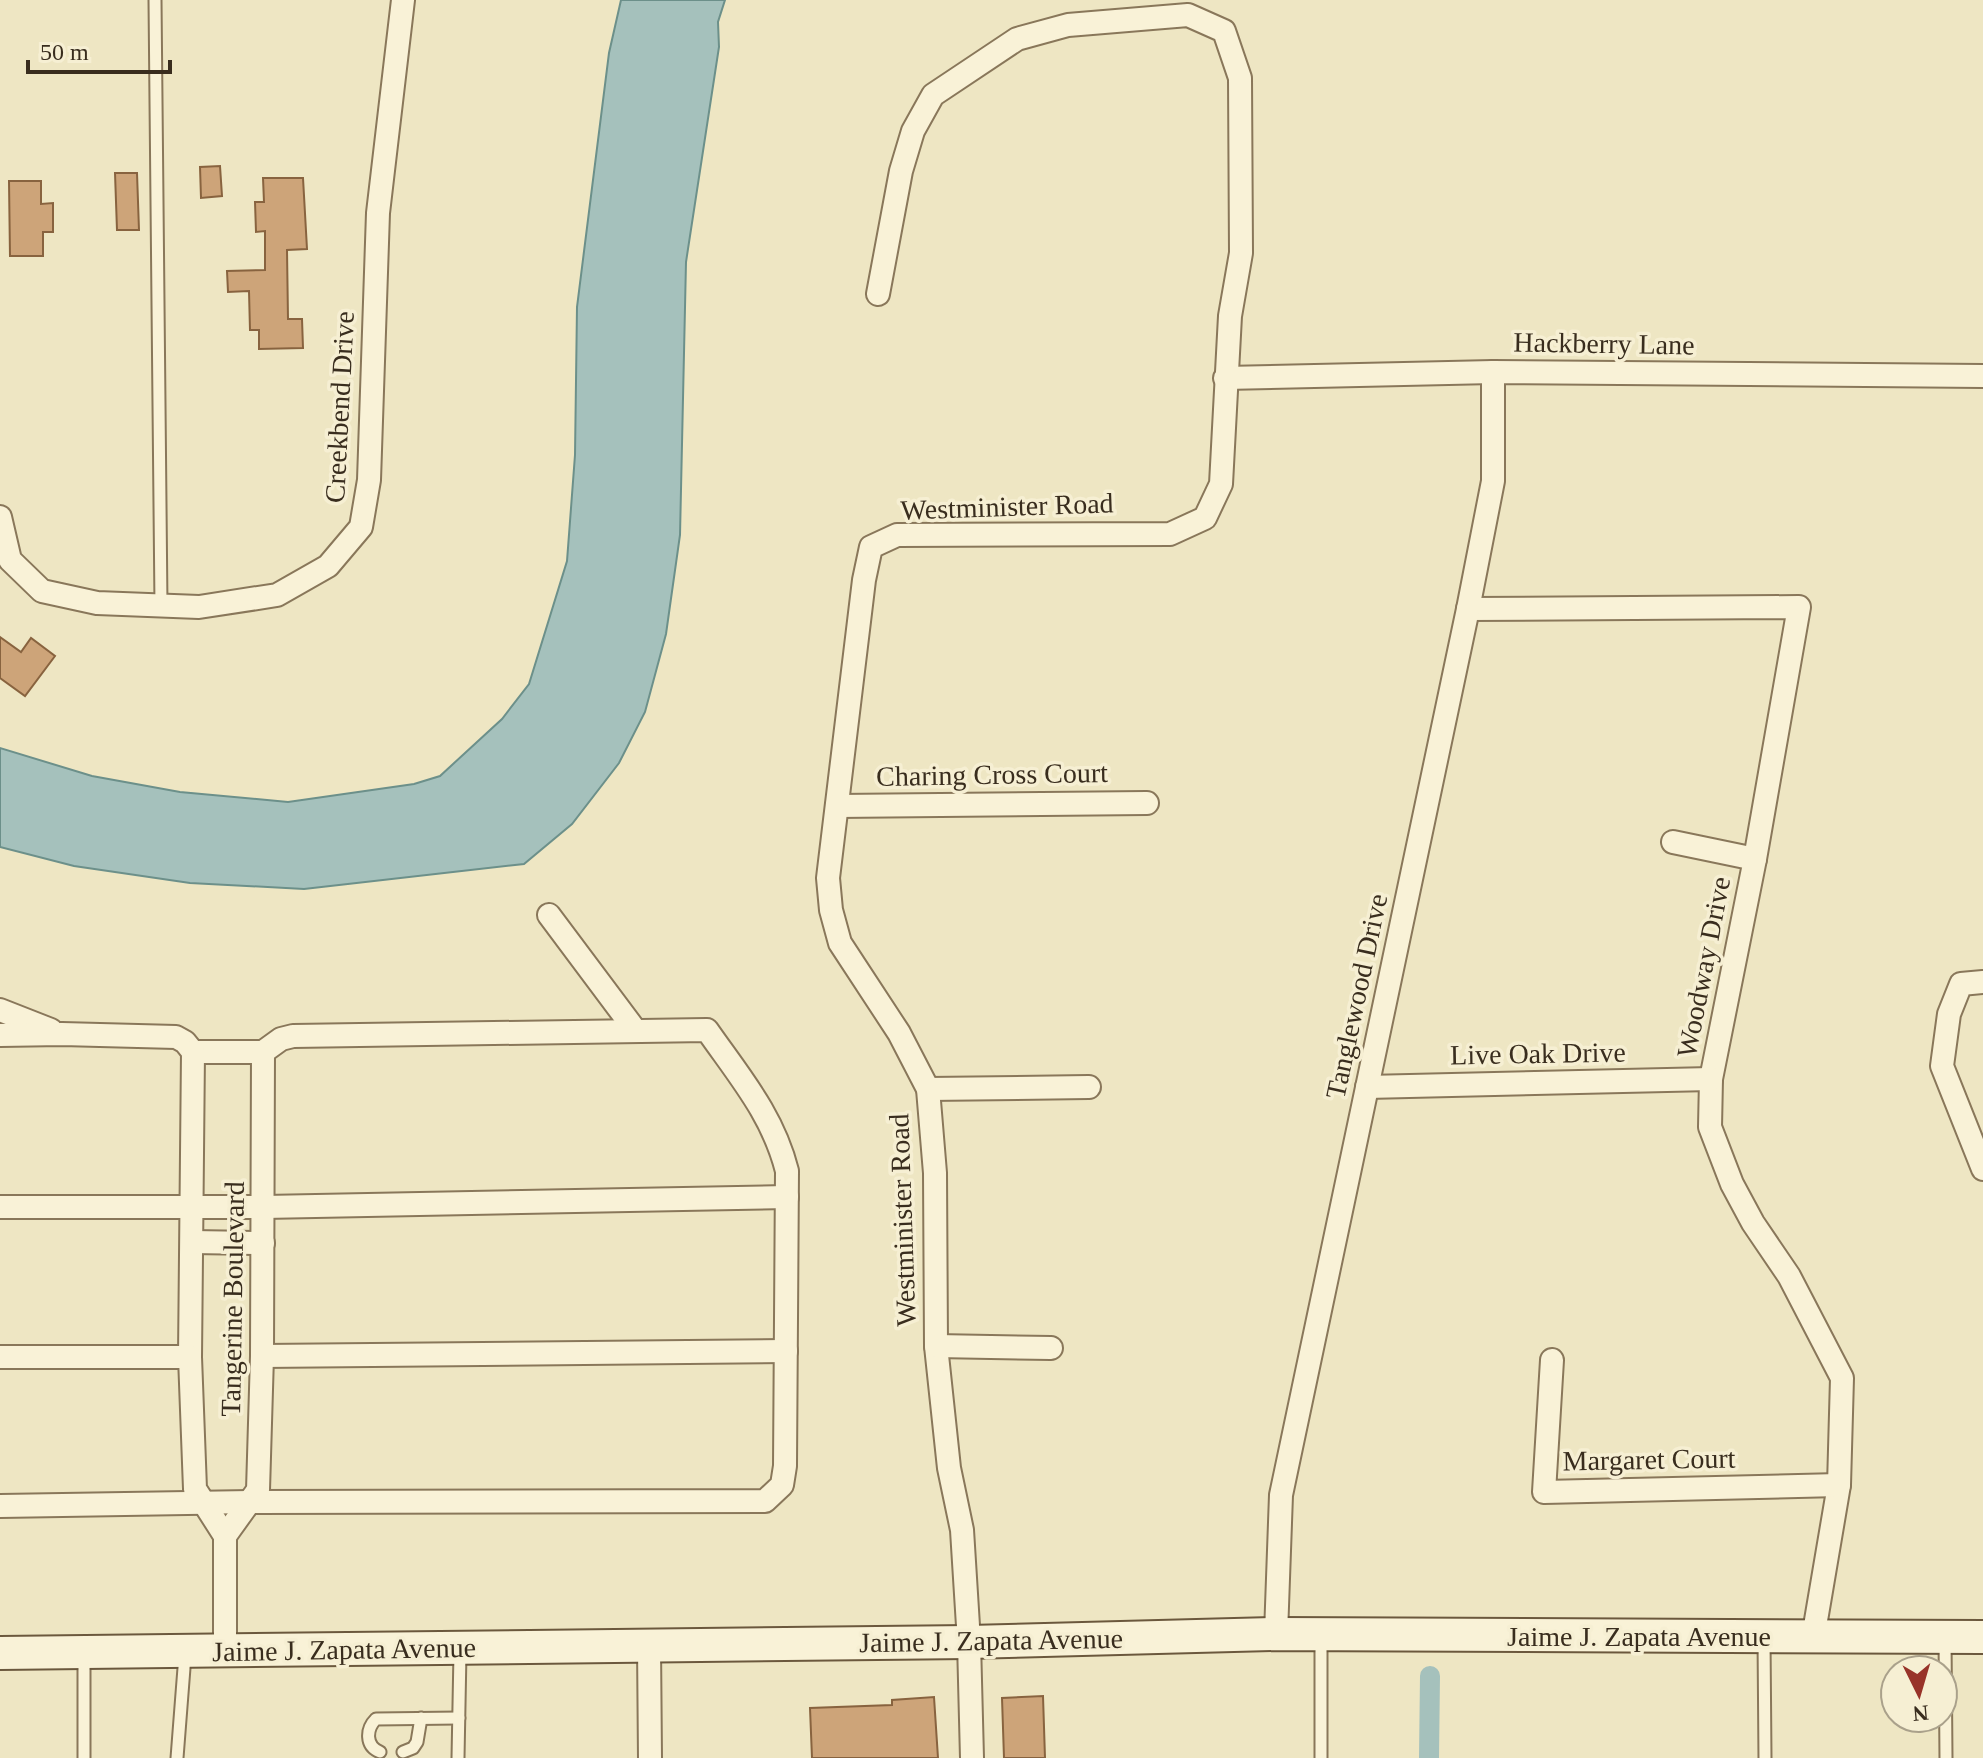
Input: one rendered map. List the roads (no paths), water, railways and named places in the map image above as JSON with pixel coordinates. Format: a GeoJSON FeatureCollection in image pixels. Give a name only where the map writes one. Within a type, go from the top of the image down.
{"type":"FeatureCollection","features":[{"type":"Feature","properties":{"kind":"street","name":"Creekbend Drive"},"geometry":{"type":"LineString","coordinates":[[0,517],[10,560],[42,591],[97,603],[161,606],[199,607],[277,595],[328,566],[361,527],[369,480],[378,213],[403,0]]}},
{"type":"Feature","properties":{"kind":"street","name":"Westminister Road"},"geometry":{"type":"LineString","coordinates":[[878,294],[909,144],[933,95],[1017,39],[1068,25],[1188,15],[1224,31],[1240,78],[1241,253],[1230,316],[1221,484],[1205,518],[1170,534],[897,535],[871,547],[864,580],[828,878],[831,910],[840,943],[899,1033],[928,1089],[935,1173],[936,1346],[949,1468],[962,1530],[972,1758]]}},
{"type":"Feature","properties":{"kind":"street","name":"Hackberry Lane"},"geometry":{"type":"LineString","coordinates":[[1225,378],[1493,372],[1983,376]]}},
{"type":"Feature","properties":{"kind":"street","name":"Tanglewood Drive"},"geometry":{"type":"LineString","coordinates":[[1276,1634],[1281,1495],[1493,481],[1493,372]]}},
{"type":"Feature","properties":{"kind":"street","name":"Woodway Drive"},"geometry":{"type":"LineString","coordinates":[[1468,609],[1799,607],[1755,859],[1711,1079],[1710,1127],[1732,1184],[1753,1223],[1789,1276],[1842,1378],[1839,1485],[1813,1638]]}},
{"type":"Feature","properties":{"kind":"street","name":"Charing Cross Court"},"geometry":{"type":"LineString","coordinates":[[837,806],[1147,803]]}},
{"type":"Feature","properties":{"kind":"street"},"geometry":{"type":"LineString","coordinates":[[1673,842],[1755,859]]}},
{"type":"Feature","properties":{"kind":"street"},"geometry":{"type":"LineString","coordinates":[[549,915],[635,1030]]}},
{"type":"Feature","properties":{"kind":"street"},"geometry":{"type":"LineString","coordinates":[[1983,982],[1961,984],[1949,1014],[1942,1066],[1983,1169]]}},
{"type":"Feature","properties":{"kind":"street"},"geometry":{"type":"LineString","coordinates":[[0,1010],[62,1034]]}},
{"type":"Feature","properties":{"kind":"street"},"geometry":{"type":"LineString","coordinates":[[0,1035],[176,1037],[193,1052],[263,1052],[281,1039],[293,1036],[707,1030],[767,1115],[780,1142],[787,1171],[785,1466],[782,1485],[765,1501],[0,1506]]}},
{"type":"Feature","properties":{"kind":"street","name":"Tangerine Boulevard"},"geometry":{"type":"LineString","coordinates":[[193,1052],[190,1357],[195,1489],[225,1536],[258,1490],[264,1207],[263,1052]]}},
{"type":"Feature","properties":{"kind":"street","name":"Live Oak Drive"},"geometry":{"type":"LineString","coordinates":[[1367,1087],[1711,1079]]}},
{"type":"Feature","properties":{"kind":"street"},"geometry":{"type":"LineString","coordinates":[[928,1089],[1089,1087]]}},
{"type":"Feature","properties":{"kind":"street"},"geometry":{"type":"LineString","coordinates":[[0,1207],[264,1207],[787,1197]]}},
{"type":"Feature","properties":{"kind":"street"},"geometry":{"type":"LineString","coordinates":[[192,1242],[263,1243]]}},
{"type":"Feature","properties":{"kind":"street"},"geometry":{"type":"LineString","coordinates":[[936,1346],[1051,1348]]}},
{"type":"Feature","properties":{"kind":"street"},"geometry":{"type":"LineString","coordinates":[[262,1356],[786,1351]]}},
{"type":"Feature","properties":{"kind":"street"},"geometry":{"type":"LineString","coordinates":[[0,1357],[190,1357]]}},
{"type":"Feature","properties":{"kind":"street","name":"Margaret Court"},"geometry":{"type":"LineString","coordinates":[[1552,1360],[1544,1492],[1839,1485]]}},
{"type":"Feature","properties":{"kind":"street"},"geometry":{"type":"LineString","coordinates":[[225,1536],[225,1651]]}},
{"type":"Feature","properties":{"kind":"street","name":"Jaime J. Zapata Avenue"},"geometry":{"type":"LineString","coordinates":[[0,1653],[969,1642],[1276,1634],[1983,1637]]}},
{"type":"Feature","properties":{"kind":"street"},"geometry":{"type":"LineString","coordinates":[[649,1645],[650,1758]]}},
{"type":"Feature","properties":{"kind":"lane"},"geometry":{"type":"LineString","coordinates":[[155,0],[161,606]]}},
{"type":"Feature","properties":{"kind":"lane"},"geometry":{"type":"LineString","coordinates":[[1321,1634],[1321,1758]]}},
{"type":"Feature","properties":{"kind":"lane"},"geometry":{"type":"LineString","coordinates":[[1764,1637],[1765,1758]]}},
{"type":"Feature","properties":{"kind":"lane"},"geometry":{"type":"LineString","coordinates":[[1945,1637],[1946,1758]]}},
{"type":"Feature","properties":{"kind":"lane"},"geometry":{"type":"LineString","coordinates":[[458,1758],[460,1648]]}},
{"type":"Feature","properties":{"kind":"lane"},"geometry":{"type":"LineString","coordinates":[[177,1758],[185,1651]]}},
{"type":"Feature","properties":{"kind":"lane"},"geometry":{"type":"LineString","coordinates":[[84,1652],[84,1758]]}},
{"type":"Feature","properties":{"kind":"lane"},"geometry":{"type":"LineString","coordinates":[[403,1752],[413,1748],[417,1742],[421,1718]]}},
{"type":"Feature","properties":{"kind":"lane"},"geometry":{"type":"LineString","coordinates":[[380,1752],[370,1743],[368,1734],[376,1719],[459,1718]]}},
{"type":"Feature","properties":{"kind":"water"},"geometry":{"type":"Polygon","coordinates":[[[621,0],[725,0],[718,22],[719,47],[686,262],[680,535],[666,634],[645,712],[619,763],[572,824],[524,864],[304,889],[190,883],[74,866],[0,847],[0,748],[92,776],[180,792],[288,802],[414,784],[440,776],[502,719],[529,684],[567,561],[575,455],[577,307],[609,53],[621,0]]]}},
{"type":"Feature","properties":{"kind":"waterway"},"geometry":{"type":"LineString","coordinates":[[1429,1758],[1430,1676]]}}]}
